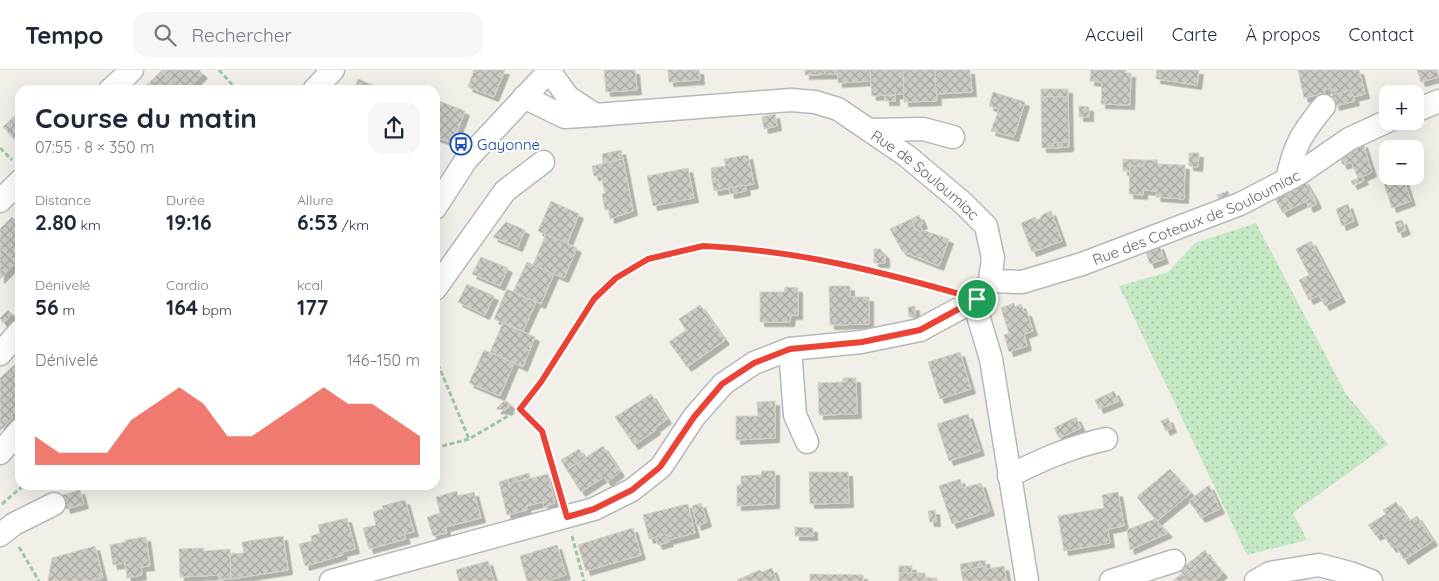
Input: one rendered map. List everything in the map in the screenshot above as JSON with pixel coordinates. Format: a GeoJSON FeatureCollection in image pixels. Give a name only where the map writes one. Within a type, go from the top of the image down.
{"type":"FeatureCollection","features":[{"type":"Feature","properties":{"kind":"street"},"geometry":{"type":"LineString","coordinates":[[116,85],[132,70]]}},
{"type":"Feature","properties":{"kind":"street"},"geometry":{"type":"LineString","coordinates":[[319,85],[333,70]]}},
{"type":"Feature","properties":{"kind":"street"},"geometry":{"type":"LineString","coordinates":[[440,200],[466,160],[549,70],[568,97],[595,115]]}},
{"type":"Feature","properties":{"kind":"street","name":"Rue de Souloumiac"},"geometry":{"type":"LineString","coordinates":[[524,97],[565,117],[792,100],[815,102],[838,109],[907,156],[963,203],[986,226],[993,258],[990,281],[977,299]]}},
{"type":"Feature","properties":{"kind":"street"},"geometry":{"type":"LineString","coordinates":[[1424,107],[1439,101]]}},
{"type":"Feature","properties":{"kind":"street"},"geometry":{"type":"LineString","coordinates":[[1287,180],[1292,155],[1304,130],[1324,106]]}},
{"type":"Feature","properties":{"kind":"street","name":"Rue des Coteaux de Souloumiac"},"geometry":{"type":"LineString","coordinates":[[990,281],[1022,282],[1082,264],[1240,204],[1287,180],[1349,139],[1379,125]]}},
{"type":"Feature","properties":{"kind":"street"},"geometry":{"type":"LineString","coordinates":[[870,130],[923,129],[952,137]]}},
{"type":"Feature","properties":{"kind":"street"},"geometry":{"type":"LineString","coordinates":[[440,282],[505,191],[543,162]]}},
{"type":"Feature","properties":{"kind":"street"},"geometry":{"type":"LineString","coordinates":[[0,201],[15,175]]}},
{"type":"Feature","properties":{"kind":"street"},"geometry":{"type":"LineString","coordinates":[[331,581],[594,509],[632,490],[660,467],[694,417],[722,384],[754,363],[790,349],[862,342],[920,330],[977,299],[977,312],[992,359],[1027,581]]}},
{"type":"Feature","properties":{"kind":"street"},"geometry":{"type":"LineString","coordinates":[[0,354],[15,337]]}},
{"type":"Feature","properties":{"kind":"street"},"geometry":{"type":"LineString","coordinates":[[790,349],[795,415],[807,442]]}},
{"type":"Feature","properties":{"kind":"street"},"geometry":{"type":"LineString","coordinates":[[0,453],[15,436]]}},
{"type":"Feature","properties":{"kind":"street"},"geometry":{"type":"LineString","coordinates":[[1009,476],[1043,459],[1078,445],[1106,439]]}},
{"type":"Feature","properties":{"kind":"street"},"geometry":{"type":"LineString","coordinates":[[5,532],[14,524],[54,504]]}},
{"type":"Feature","properties":{"kind":"street"},"geometry":{"type":"LineString","coordinates":[[1112,581],[1174,561]]}},
{"type":"Feature","properties":{"kind":"street"},"geometry":{"type":"LineString","coordinates":[[1256,581],[1270,573],[1320,564],[1371,581]]}},
{"type":"Feature","properties":{"kind":"path"},"geometry":{"type":"LineString","coordinates":[[218,70],[232,85]]}},
{"type":"Feature","properties":{"kind":"path"},"geometry":{"type":"LineString","coordinates":[[0,148],[15,168]]}},
{"type":"Feature","properties":{"kind":"path"},"geometry":{"type":"LineString","coordinates":[[440,447],[469,439],[520,409],[541,382],[594,299],[616,278],[648,259],[703,246],[746,248],[801,256],[899,276],[977,299]]}},
{"type":"Feature","properties":{"kind":"path"},"geometry":{"type":"LineString","coordinates":[[440,370],[469,439]]}},
{"type":"Feature","properties":{"kind":"path"},"geometry":{"type":"LineString","coordinates":[[520,409],[542,431],[584,581]]}},
{"type":"Feature","properties":{"kind":"path"},"geometry":{"type":"LineString","coordinates":[[0,506],[18,490]]}},
{"type":"Feature","properties":{"kind":"path"},"geometry":{"type":"LineString","coordinates":[[5,532],[39,581]]}},
{"type":"Feature","properties":{"kind":"green space"},"geometry":{"type":"Polygon","coordinates":[[[1256,223],[1346,394],[1388,444],[1293,513],[1307,540],[1247,555],[1119,286],[1168,272],[1195,243],[1256,223]]]}},
{"type":"Feature","properties":{"kind":"building"},"geometry":{"type":"Polygon","coordinates":[[[161,70],[199,70],[203,74],[192,85],[174,85],[161,70]]]}},
{"type":"Feature","properties":{"kind":"building"},"geometry":{"type":"Polygon","coordinates":[[[474,70],[505,70],[494,97],[468,87],[474,70]]]}},
{"type":"Feature","properties":{"kind":"building"},"geometry":{"type":"Polygon","coordinates":[[[604,70],[635,70],[637,90],[606,92],[604,70]]]}},
{"type":"Feature","properties":{"kind":"building"},"geometry":{"type":"Polygon","coordinates":[[[668,70],[699,70],[700,80],[669,82],[668,70]]]}},
{"type":"Feature","properties":{"kind":"building"},"geometry":{"type":"Polygon","coordinates":[[[805,70],[837,70],[837,74],[805,75],[805,70]]]}},
{"type":"Feature","properties":{"kind":"building"},"geometry":{"type":"Polygon","coordinates":[[[837,70],[870,70],[871,81],[838,83],[837,70]]]}},
{"type":"Feature","properties":{"kind":"building"},"geometry":{"type":"Polygon","coordinates":[[[870,70],[903,70],[904,94],[872,96],[870,70]]]}},
{"type":"Feature","properties":{"kind":"building"},"geometry":{"type":"Polygon","coordinates":[[[903,70],[935,70],[937,101],[904,102],[903,70]]]}},
{"type":"Feature","properties":{"kind":"building"},"geometry":{"type":"Polygon","coordinates":[[[935,70],[970,70],[972,92],[936,94],[935,70]]]}},
{"type":"Feature","properties":{"kind":"building"},"geometry":{"type":"Polygon","coordinates":[[[1091,70],[1126,70],[1126,73],[1131,73],[1130,105],[1101,104],[1102,82],[1090,81],[1091,70]]]}},
{"type":"Feature","properties":{"kind":"building"},"geometry":{"type":"Polygon","coordinates":[[[1157,70],[1199,70],[1197,85],[1156,79],[1157,70]]]}},
{"type":"Feature","properties":{"kind":"building"},"geometry":{"type":"Polygon","coordinates":[[[1298,70],[1359,70],[1365,94],[1353,97],[1351,90],[1332,95],[1331,88],[1324,90],[1325,93],[1304,98],[1298,70]]]}},
{"type":"Feature","properties":{"kind":"building"},"geometry":{"type":"Polygon","coordinates":[[[1417,70],[1437,70],[1439,77],[1421,82],[1417,70]]]}},
{"type":"Feature","properties":{"kind":"building"},"geometry":{"type":"Polygon","coordinates":[[[161,71],[174,85],[147,85],[161,71]]]}},
{"type":"Feature","properties":{"kind":"building"},"geometry":{"type":"Polygon","coordinates":[[[358,79],[374,85],[356,85],[358,79]]]}},
{"type":"Feature","properties":{"kind":"building"},"geometry":{"type":"Polygon","coordinates":[[[1041,89],[1068,89],[1068,97],[1041,97],[1041,89]]]}},
{"type":"Feature","properties":{"kind":"building"},"geometry":{"type":"Polygon","coordinates":[[[1351,90],[1355,101],[1335,106],[1332,95],[1351,90]]]}},
{"type":"Feature","properties":{"kind":"building"},"geometry":{"type":"Polygon","coordinates":[[[993,92],[1025,102],[1014,137],[991,131],[999,109],[989,106],[993,92]]]}},
{"type":"Feature","properties":{"kind":"building"},"geometry":{"type":"Polygon","coordinates":[[[885,95],[895,95],[895,101],[885,101],[885,95]]]}},
{"type":"Feature","properties":{"kind":"building"},"geometry":{"type":"Polygon","coordinates":[[[1041,97],[1068,97],[1069,142],[1053,143],[1053,148],[1042,148],[1041,97]]]}},
{"type":"Feature","properties":{"kind":"building"},"geometry":{"type":"Polygon","coordinates":[[[440,101],[465,111],[453,143],[440,139],[440,101]]]}},
{"type":"Feature","properties":{"kind":"building"},"geometry":{"type":"Polygon","coordinates":[[[1079,106],[1089,107],[1089,117],[1079,117],[1079,106]]]}},
{"type":"Feature","properties":{"kind":"building"},"geometry":{"type":"Polygon","coordinates":[[[775,114],[777,126],[764,129],[762,117],[775,114]]]}},
{"type":"Feature","properties":{"kind":"building"},"geometry":{"type":"Polygon","coordinates":[[[15,116],[15,140],[3,127],[15,116]]]}},
{"type":"Feature","properties":{"kind":"building"},"geometry":{"type":"Polygon","coordinates":[[[1069,142],[1069,147],[1053,148],[1053,143],[1069,142]]]}},
{"type":"Feature","properties":{"kind":"building"},"geometry":{"type":"Polygon","coordinates":[[[1363,143],[1372,172],[1362,177],[1364,180],[1353,185],[1351,181],[1358,178],[1351,162],[1343,165],[1338,154],[1363,143]]]}},
{"type":"Feature","properties":{"kind":"building"},"geometry":{"type":"Polygon","coordinates":[[[621,150],[623,159],[603,163],[602,154],[621,150]]]}},
{"type":"Feature","properties":{"kind":"building"},"geometry":{"type":"Polygon","coordinates":[[[1189,153],[1199,153],[1198,167],[1189,166],[1189,153]]]}},
{"type":"Feature","properties":{"kind":"building"},"geometry":{"type":"Polygon","coordinates":[[[748,155],[754,184],[720,190],[718,179],[712,180],[711,168],[726,166],[724,159],[748,155]]]}},
{"type":"Feature","properties":{"kind":"building"},"geometry":{"type":"Polygon","coordinates":[[[623,159],[633,211],[610,219],[609,209],[605,210],[602,194],[605,193],[601,176],[594,176],[592,166],[623,159]]]}},
{"type":"Feature","properties":{"kind":"building"},"geometry":{"type":"Polygon","coordinates":[[[1123,159],[1144,160],[1144,166],[1130,166],[1129,171],[1123,171],[1123,159]]]}},
{"type":"Feature","properties":{"kind":"building"},"geometry":{"type":"Polygon","coordinates":[[[1144,160],[1158,160],[1157,164],[1185,165],[1184,199],[1156,197],[1157,191],[1143,190],[1143,195],[1129,194],[1130,166],[1144,166],[1144,160]]]}},
{"type":"Feature","properties":{"kind":"building"},"geometry":{"type":"Polygon","coordinates":[[[688,168],[694,198],[653,206],[647,176],[688,168]]]}},
{"type":"Feature","properties":{"kind":"building"},"geometry":{"type":"Polygon","coordinates":[[[718,179],[720,190],[714,191],[712,180],[718,179]]]}},
{"type":"Feature","properties":{"kind":"building"},"geometry":{"type":"Polygon","coordinates":[[[1304,180],[1314,197],[1292,208],[1283,192],[1304,180]]]}},
{"type":"Feature","properties":{"kind":"building"},"geometry":{"type":"Polygon","coordinates":[[[745,185],[746,191],[730,194],[729,188],[745,185]]]}},
{"type":"Feature","properties":{"kind":"building"},"geometry":{"type":"Polygon","coordinates":[[[1384,185],[1406,185],[1411,201],[1392,208],[1384,185]]]}},
{"type":"Feature","properties":{"kind":"building"},"geometry":{"type":"Polygon","coordinates":[[[1228,191],[1230,196],[1220,201],[1217,195],[1228,191]]]}},
{"type":"Feature","properties":{"kind":"building"},"geometry":{"type":"Polygon","coordinates":[[[1283,192],[1292,208],[1283,213],[1274,197],[1283,192]]]}},
{"type":"Feature","properties":{"kind":"building"},"geometry":{"type":"Polygon","coordinates":[[[1314,197],[1317,204],[1309,208],[1306,201],[1314,197]]]}},
{"type":"Feature","properties":{"kind":"building"},"geometry":{"type":"Polygon","coordinates":[[[551,201],[579,214],[567,244],[538,231],[551,201]]]}},
{"type":"Feature","properties":{"kind":"building"},"geometry":{"type":"Polygon","coordinates":[[[1348,204],[1354,221],[1342,226],[1336,209],[1348,204]]]}},
{"type":"Feature","properties":{"kind":"building"},"geometry":{"type":"Polygon","coordinates":[[[1051,211],[1062,241],[1032,252],[1021,223],[1035,217],[1036,220],[1040,219],[1042,215],[1051,211]]]}},
{"type":"Feature","properties":{"kind":"building"},"geometry":{"type":"Polygon","coordinates":[[[919,215],[923,224],[920,226],[921,232],[916,230],[911,219],[919,215]]]}},
{"type":"Feature","properties":{"kind":"building"},"geometry":{"type":"Polygon","coordinates":[[[12,217],[15,220],[15,262],[0,246],[0,229],[12,217]]]}},
{"type":"Feature","properties":{"kind":"building"},"geometry":{"type":"Polygon","coordinates":[[[911,219],[916,230],[921,232],[922,230],[949,239],[939,266],[902,251],[890,229],[911,219]]]}},
{"type":"Feature","properties":{"kind":"building"},"geometry":{"type":"Polygon","coordinates":[[[1402,220],[1406,230],[1398,233],[1395,222],[1402,220]]]}},
{"type":"Feature","properties":{"kind":"building"},"geometry":{"type":"Polygon","coordinates":[[[506,222],[525,230],[518,247],[493,237],[506,222]]]}},
{"type":"Feature","properties":{"kind":"building"},"geometry":{"type":"Polygon","coordinates":[[[546,234],[577,248],[564,278],[533,265],[546,234]]]}},
{"type":"Feature","properties":{"kind":"building"},"geometry":{"type":"Polygon","coordinates":[[[1311,241],[1341,298],[1325,306],[1319,295],[1309,300],[1299,280],[1309,275],[1296,249],[1311,241]]]}},
{"type":"Feature","properties":{"kind":"building"},"geometry":{"type":"Polygon","coordinates":[[[1159,245],[1164,259],[1150,264],[1145,250],[1159,245]]]}},
{"type":"Feature","properties":{"kind":"building"},"geometry":{"type":"Polygon","coordinates":[[[0,246],[15,264],[0,279],[0,246]]]}},
{"type":"Feature","properties":{"kind":"building"},"geometry":{"type":"Polygon","coordinates":[[[874,249],[880,249],[885,255],[885,263],[874,263],[874,249]]]}},
{"type":"Feature","properties":{"kind":"building"},"geometry":{"type":"Polygon","coordinates":[[[481,257],[508,268],[500,286],[472,274],[481,257]]]}},
{"type":"Feature","properties":{"kind":"building"},"geometry":{"type":"Polygon","coordinates":[[[527,262],[554,274],[541,304],[513,292],[527,262]]]}},
{"type":"Feature","properties":{"kind":"building"},"geometry":{"type":"Polygon","coordinates":[[[467,284],[494,296],[485,315],[458,302],[467,284]]]}},
{"type":"Feature","properties":{"kind":"building"},"geometry":{"type":"Polygon","coordinates":[[[829,286],[850,286],[850,297],[869,297],[869,324],[830,325],[829,286]]]}},
{"type":"Feature","properties":{"kind":"building"},"geometry":{"type":"Polygon","coordinates":[[[785,287],[798,288],[798,315],[791,315],[790,322],[760,322],[760,292],[784,292],[785,287]]]}},
{"type":"Feature","properties":{"kind":"building"},"geometry":{"type":"Polygon","coordinates":[[[507,289],[536,302],[523,331],[494,319],[507,289]]]}},
{"type":"Feature","properties":{"kind":"building"},"geometry":{"type":"Polygon","coordinates":[[[1014,303],[1015,307],[1021,304],[1024,312],[1027,312],[1033,331],[1024,334],[1027,346],[1009,352],[1004,335],[1009,333],[1001,308],[1014,303]]]}},
{"type":"Feature","properties":{"kind":"building"},"geometry":{"type":"Polygon","coordinates":[[[700,305],[725,340],[687,367],[669,342],[686,330],[679,319],[700,305]]]}},
{"type":"Feature","properties":{"kind":"building"},"geometry":{"type":"Polygon","coordinates":[[[915,306],[915,317],[909,317],[908,307],[915,306]]]}},
{"type":"Feature","properties":{"kind":"building"},"geometry":{"type":"Polygon","coordinates":[[[8,310],[12,314],[3,323],[0,318],[8,310]]]}},
{"type":"Feature","properties":{"kind":"building"},"geometry":{"type":"Polygon","coordinates":[[[503,323],[535,337],[523,367],[490,352],[503,323]]]}},
{"type":"Feature","properties":{"kind":"building"},"geometry":{"type":"Polygon","coordinates":[[[484,350],[514,363],[500,396],[469,383],[484,350]]]}},
{"type":"Feature","properties":{"kind":"building"},"geometry":{"type":"Polygon","coordinates":[[[960,352],[971,389],[940,399],[928,362],[960,352]]]}},
{"type":"Feature","properties":{"kind":"building"},"geometry":{"type":"Polygon","coordinates":[[[15,364],[15,412],[11,416],[13,417],[0,431],[0,378],[15,364]]]}},
{"type":"Feature","properties":{"kind":"building"},"geometry":{"type":"Polygon","coordinates":[[[843,378],[856,378],[857,414],[819,415],[818,383],[843,382],[843,378]]]}},
{"type":"Feature","properties":{"kind":"building"},"geometry":{"type":"Polygon","coordinates":[[[1114,391],[1119,401],[1099,409],[1095,400],[1114,391]]]}},
{"type":"Feature","properties":{"kind":"building"},"geometry":{"type":"Polygon","coordinates":[[[651,394],[667,419],[655,428],[656,430],[634,445],[615,417],[651,394]]]}},
{"type":"Feature","properties":{"kind":"building"},"geometry":{"type":"Polygon","coordinates":[[[505,400],[511,405],[505,410],[496,409],[505,400]]]}},
{"type":"Feature","properties":{"kind":"building"},"geometry":{"type":"Polygon","coordinates":[[[775,401],[775,438],[736,440],[736,416],[758,416],[757,402],[775,401]]]}},
{"type":"Feature","properties":{"kind":"building"},"geometry":{"type":"Polygon","coordinates":[[[968,414],[980,451],[949,461],[937,424],[968,414]]]}},
{"type":"Feature","properties":{"kind":"building"},"geometry":{"type":"Polygon","coordinates":[[[1076,417],[1081,428],[1059,438],[1054,428],[1076,417]]]}},
{"type":"Feature","properties":{"kind":"building"},"geometry":{"type":"Polygon","coordinates":[[[1168,418],[1172,428],[1166,431],[1161,421],[1168,418]]]}},
{"type":"Feature","properties":{"kind":"building"},"geometry":{"type":"Polygon","coordinates":[[[603,446],[620,472],[607,482],[604,477],[581,492],[567,470],[603,446]]]}},
{"type":"Feature","properties":{"kind":"building"},"geometry":{"type":"Polygon","coordinates":[[[579,449],[585,458],[567,470],[561,460],[579,449]]]}},
{"type":"Feature","properties":{"kind":"building"},"geometry":{"type":"Polygon","coordinates":[[[1170,469],[1191,493],[1157,521],[1168,533],[1130,550],[1127,530],[1155,519],[1137,497],[1170,469]]]}},
{"type":"Feature","properties":{"kind":"building"},"geometry":{"type":"Polygon","coordinates":[[[762,471],[775,471],[775,504],[737,506],[737,485],[741,485],[741,476],[761,475],[762,471]]]}},
{"type":"Feature","properties":{"kind":"building"},"geometry":{"type":"Polygon","coordinates":[[[809,472],[848,472],[849,503],[810,504],[809,472]]]}},
{"type":"Feature","properties":{"kind":"building"},"geometry":{"type":"Polygon","coordinates":[[[529,473],[530,478],[509,484],[508,479],[529,473]]]}},
{"type":"Feature","properties":{"kind":"building"},"geometry":{"type":"Polygon","coordinates":[[[548,474],[555,503],[544,507],[543,502],[526,506],[527,510],[507,515],[499,482],[508,479],[509,484],[548,474]]]}},
{"type":"Feature","properties":{"kind":"building"},"geometry":{"type":"Polygon","coordinates":[[[960,479],[963,488],[981,483],[990,511],[952,524],[939,486],[960,479]]]}},
{"type":"Feature","properties":{"kind":"building"},"geometry":{"type":"Polygon","coordinates":[[[1209,485],[1220,509],[1201,518],[1189,501],[1209,485]]]}},
{"type":"Feature","properties":{"kind":"building"},"geometry":{"type":"Polygon","coordinates":[[[80,490],[84,504],[66,509],[62,495],[80,490]]]}},
{"type":"Feature","properties":{"kind":"building"},"geometry":{"type":"Polygon","coordinates":[[[457,491],[458,496],[474,492],[481,518],[445,527],[447,533],[433,536],[427,517],[440,513],[436,497],[457,491]]]}},
{"type":"Feature","properties":{"kind":"building"},"geometry":{"type":"Polygon","coordinates":[[[1118,492],[1124,526],[1108,529],[1110,543],[1064,551],[1058,516],[1104,508],[1102,495],[1118,492]]]}},
{"type":"Feature","properties":{"kind":"building"},"geometry":{"type":"Polygon","coordinates":[[[405,500],[414,532],[404,534],[406,539],[369,549],[363,528],[376,525],[373,512],[383,509],[382,506],[405,500]]]}},
{"type":"Feature","properties":{"kind":"building"},"geometry":{"type":"Polygon","coordinates":[[[1396,502],[1409,521],[1417,516],[1433,541],[1404,560],[1396,546],[1392,548],[1382,533],[1376,536],[1368,525],[1386,514],[1383,510],[1396,502]]]}},
{"type":"Feature","properties":{"kind":"building"},"geometry":{"type":"Polygon","coordinates":[[[701,503],[707,522],[697,526],[692,506],[701,503]]]}},
{"type":"Feature","properties":{"kind":"building"},"geometry":{"type":"Polygon","coordinates":[[[688,504],[695,533],[668,540],[666,534],[649,539],[643,515],[688,504]]]}},
{"type":"Feature","properties":{"kind":"building"},"geometry":{"type":"Polygon","coordinates":[[[935,510],[936,522],[930,522],[928,511],[935,510]]]}},
{"type":"Feature","properties":{"kind":"building"},"geometry":{"type":"Polygon","coordinates":[[[347,518],[355,549],[342,552],[343,555],[305,566],[299,544],[312,541],[311,536],[320,533],[318,525],[347,518]]]}},
{"type":"Feature","properties":{"kind":"building"},"geometry":{"type":"Polygon","coordinates":[[[795,527],[813,528],[813,536],[795,536],[795,527]]]}},
{"type":"Feature","properties":{"kind":"building"},"geometry":{"type":"Polygon","coordinates":[[[633,528],[641,555],[586,571],[578,545],[633,528]]]}},
{"type":"Feature","properties":{"kind":"building"},"geometry":{"type":"Polygon","coordinates":[[[666,534],[669,542],[658,545],[655,537],[666,534]]]}},
{"type":"Feature","properties":{"kind":"building"},"geometry":{"type":"Polygon","coordinates":[[[283,536],[288,570],[231,579],[230,554],[244,553],[242,542],[283,536]]]}},
{"type":"Feature","properties":{"kind":"building"},"geometry":{"type":"Polygon","coordinates":[[[146,537],[150,566],[141,567],[142,575],[127,578],[125,563],[113,565],[110,545],[125,542],[125,540],[146,537]]]}},
{"type":"Feature","properties":{"kind":"building"},"geometry":{"type":"Polygon","coordinates":[[[557,545],[566,575],[546,581],[527,581],[520,556],[557,545]]]}},
{"type":"Feature","properties":{"kind":"building"},"geometry":{"type":"Polygon","coordinates":[[[95,546],[103,578],[89,581],[48,581],[52,558],[95,546]]]}},
{"type":"Feature","properties":{"kind":"building"},"geometry":{"type":"Polygon","coordinates":[[[204,548],[204,551],[230,549],[231,579],[219,579],[219,575],[180,577],[179,549],[204,548]]]}},
{"type":"Feature","properties":{"kind":"building"},"geometry":{"type":"Polygon","coordinates":[[[1205,550],[1208,555],[1184,576],[1180,570],[1205,550]]]}},
{"type":"Feature","properties":{"kind":"building"},"geometry":{"type":"Polygon","coordinates":[[[1208,555],[1223,573],[1214,581],[1173,581],[1182,573],[1184,576],[1208,555]]]}},
{"type":"Feature","properties":{"kind":"building"},"geometry":{"type":"Polygon","coordinates":[[[985,560],[986,566],[961,571],[960,564],[985,560]]]}},
{"type":"Feature","properties":{"kind":"building"},"geometry":{"type":"Polygon","coordinates":[[[488,561],[494,581],[459,581],[456,570],[488,561]]]}},
{"type":"Feature","properties":{"kind":"building"},"geometry":{"type":"Polygon","coordinates":[[[899,566],[912,566],[911,573],[899,573],[899,566]]]}},
{"type":"Feature","properties":{"kind":"building"},"geometry":{"type":"Polygon","coordinates":[[[986,566],[987,569],[1004,566],[1007,581],[963,581],[961,571],[986,566]]]}},
{"type":"Feature","properties":{"kind":"building"},"geometry":{"type":"Polygon","coordinates":[[[772,568],[777,581],[737,580],[760,570],[762,572],[772,568]]]}},
{"type":"Feature","properties":{"kind":"building"},"geometry":{"type":"Polygon","coordinates":[[[899,573],[925,573],[925,578],[937,578],[937,581],[899,581],[899,573]]]}},
{"type":"Feature","properties":{"kind":"building"},"geometry":{"type":"Polygon","coordinates":[[[810,574],[863,575],[863,581],[810,581],[810,574]]]}},
{"type":"Feature","properties":{"kind":"place","name":"Gayonne"},"geometry":{"type":"Point","coordinates":[461,144]}},
{"type":"Feature","properties":{"kind":"route"},"geometry":{"type":"LineString","coordinates":[[703,246],[746,248],[801,256],[899,276],[977,299],[920,330],[862,342],[790,349],[754,363],[722,384],[694,417],[660,467],[632,490],[594,509],[567,517],[542,431],[520,409],[541,382],[594,299],[616,278],[648,259],[703,246]]}}]}
